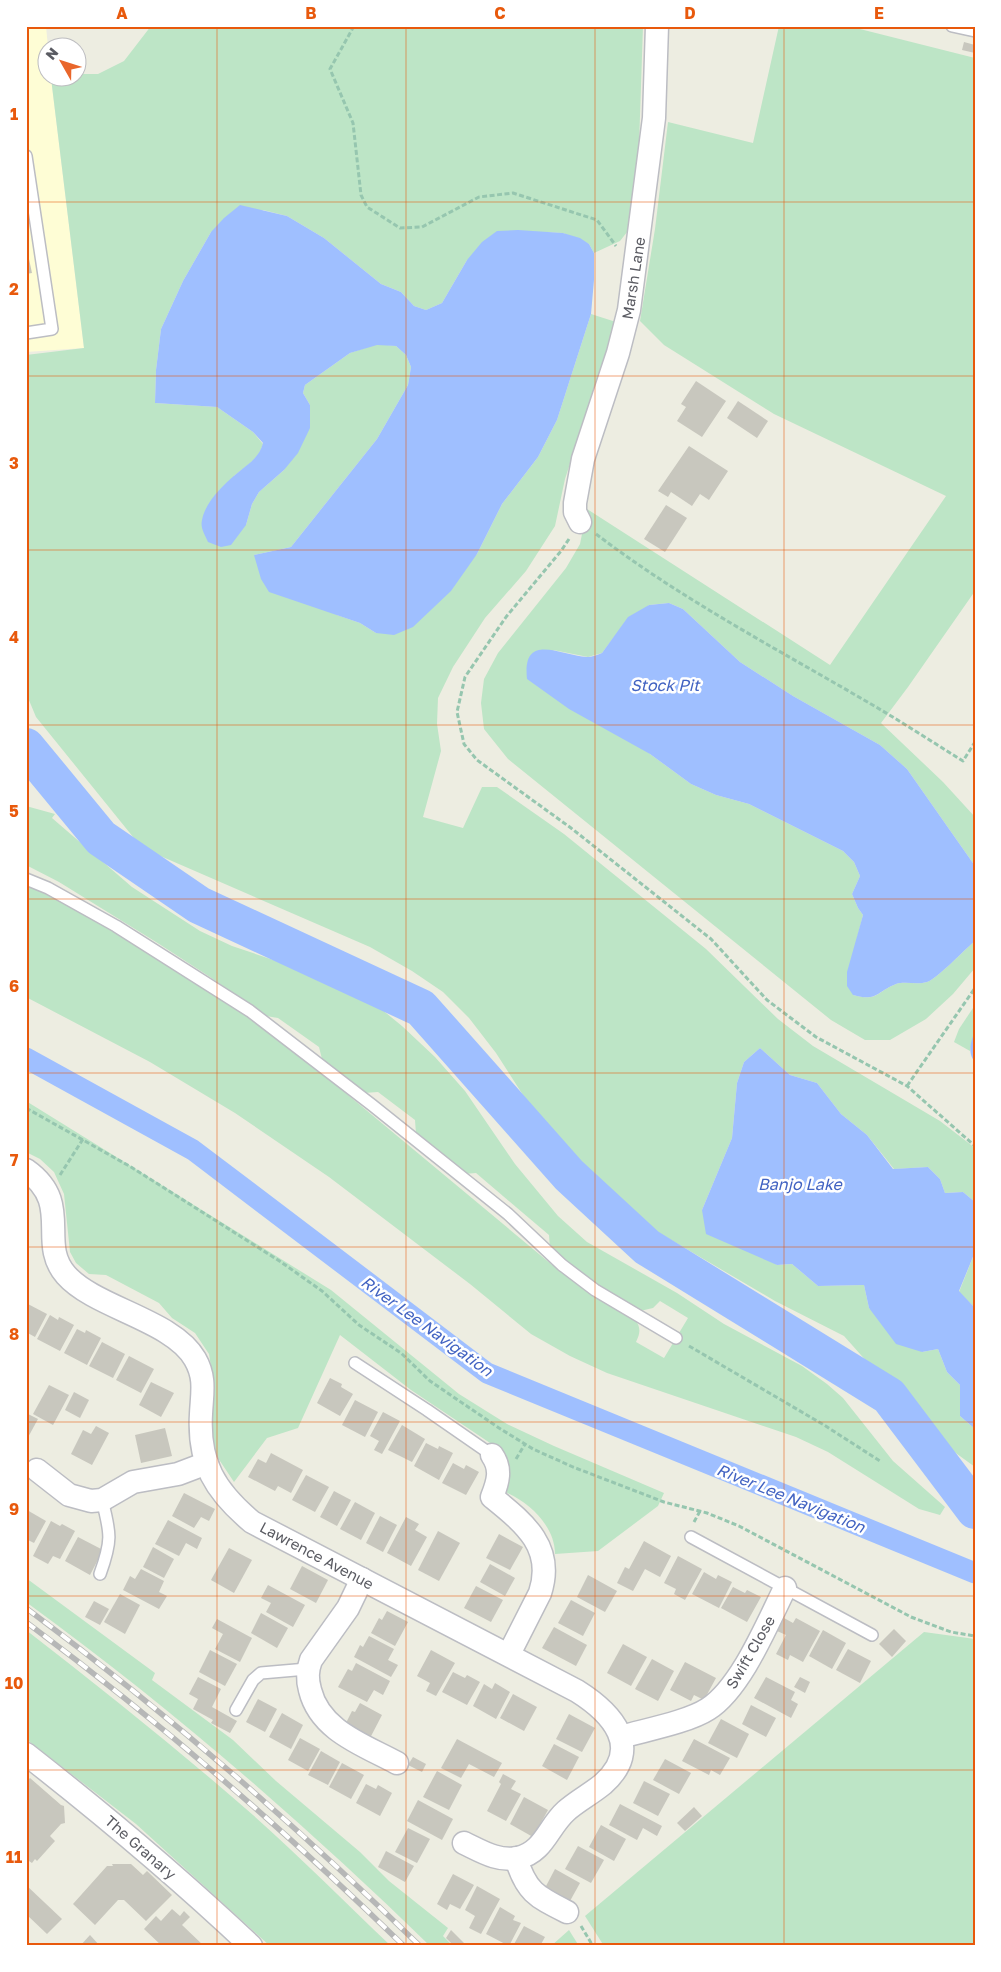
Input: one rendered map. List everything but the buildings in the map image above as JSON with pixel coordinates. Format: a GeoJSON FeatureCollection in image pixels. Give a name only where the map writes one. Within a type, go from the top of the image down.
{"type":"FeatureCollection","features":[{"type":"Feature","properties":{"kind":"street","name":"Marsh Lane"},"geometry":{"type":"LineString","coordinates":[[580,522],[575,512],[575,503],[582,459],[618,353],[629,310],[654,118],[658,26]]}},
{"type":"Feature","properties":{"kind":"street","name":"Lawrence Avenue"},"geometry":{"type":"LineString","coordinates":[[26,1170],[43,1186],[48,1194],[54,1214],[53,1244],[55,1256],[61,1269],[67,1276],[83,1289],[176,1339],[193,1356],[202,1376],[204,1388],[200,1433],[207,1463],[220,1491],[229,1502],[252,1522],[509,1654],[594,1701],[614,1722],[621,1737]]}},
{"type":"Feature","properties":{"kind":"street"},"geometry":{"type":"LineString","coordinates":[[492,1455],[497,1462],[498,1482],[492,1497],[530,1530],[538,1543],[544,1566],[544,1583],[509,1654]]}},
{"type":"Feature","properties":{"kind":"street"},"geometry":{"type":"LineString","coordinates":[[37,1470],[69,1495],[91,1501],[102,1500],[133,1482],[178,1474],[207,1463]]}},
{"type":"Feature","properties":{"kind":"street"},"geometry":{"type":"LineString","coordinates":[[362,1579],[348,1608],[311,1660],[307,1681],[315,1706],[331,1725],[342,1734],[397,1763]]}},
{"type":"Feature","properties":{"kind":"street","name":"Swift Close"},"geometry":{"type":"LineString","coordinates":[[621,1737],[693,1716],[707,1710],[719,1701],[737,1681],[786,1588]]}},
{"type":"Feature","properties":{"kind":"street"},"geometry":{"type":"LineString","coordinates":[[464,1843],[491,1856],[504,1859],[531,1854],[564,1812],[609,1778],[622,1756],[621,1737]]}},
{"type":"Feature","properties":{"kind":"street","name":"The Granary"},"geometry":{"type":"LineString","coordinates":[[26,1754],[109,1820],[198,1896],[251,1946]]}},
{"type":"Feature","properties":{"kind":"street"},"geometry":{"type":"LineString","coordinates":[[516,1858],[525,1882],[536,1895],[567,1912]]}},
{"type":"Feature","properties":{"kind":"lane"},"geometry":{"type":"LineString","coordinates":[[952,26],[975,31]]}},
{"type":"Feature","properties":{"kind":"lane"},"geometry":{"type":"LineString","coordinates":[[26,156],[52,329],[26,332]]}},
{"type":"Feature","properties":{"kind":"lane"},"geometry":{"type":"LineString","coordinates":[[26,879],[48,888],[116,926],[250,1011],[372,1105],[508,1214],[562,1265],[595,1290],[676,1338]]}},
{"type":"Feature","properties":{"kind":"lane"},"geometry":{"type":"LineString","coordinates":[[355,1363],[492,1455]]}},
{"type":"Feature","properties":{"kind":"lane"},"geometry":{"type":"LineString","coordinates":[[100,1574],[109,1550],[110,1530],[102,1500]]}},
{"type":"Feature","properties":{"kind":"lane"},"geometry":{"type":"LineString","coordinates":[[690,1537],[872,1635]]}},
{"type":"Feature","properties":{"kind":"lane"},"geometry":{"type":"LineString","coordinates":[[236,1710],[254,1680],[261,1673],[308,1669]]}},
{"type":"Feature","properties":{"kind":"path"},"geometry":{"type":"LineString","coordinates":[[354,26],[330,69],[353,123],[361,195],[367,207],[400,228],[422,227],[480,197],[513,193],[597,220],[635,271]]}},
{"type":"Feature","properties":{"kind":"path"},"geometry":{"type":"LineString","coordinates":[[975,742],[963,761],[876,707],[711,612],[627,558],[580,522],[561,551],[506,617],[465,677],[457,712],[464,744],[477,760],[571,828],[711,939],[767,1000],[816,1037],[907,1086],[975,1146]]}},
{"type":"Feature","properties":{"kind":"path"},"geometry":{"type":"LineString","coordinates":[[907,1086],[975,988]]}},
{"type":"Feature","properties":{"kind":"path"},"geometry":{"type":"LineString","coordinates":[[26,1108],[132,1167],[281,1262],[322,1291],[359,1325],[401,1353],[430,1381],[533,1449],[572,1467],[647,1495],[707,1513],[739,1526],[911,1617],[951,1632],[975,1636]]}},
{"type":"Feature","properties":{"kind":"path"},"geometry":{"type":"LineString","coordinates":[[48,1194],[83,1139]]}},
{"type":"Feature","properties":{"kind":"path"},"geometry":{"type":"LineString","coordinates":[[676,1338],[824,1425],[880,1461]]}},
{"type":"Feature","properties":{"kind":"shaded area"},"geometry":{"type":"Polygon","coordinates":[[[26,26],[46,26],[47,38],[38,38],[38,88],[52,88],[84,348],[26,352],[26,26]]]}},
{"type":"Feature","properties":{"kind":"shaded area"},"geometry":{"type":"Polygon","coordinates":[[[151,26],[643,26],[639,146],[631,227],[620,241],[594,253],[589,244],[563,233],[542,232],[467,260],[442,303],[426,310],[414,306],[401,292],[381,284],[324,238],[287,216],[263,210],[211,232],[183,281],[161,329],[156,370],[155,403],[217,407],[253,432],[263,444],[255,458],[234,476],[246,525],[252,504],[259,492],[284,470],[310,405],[303,393],[305,385],[350,353],[377,344],[396,346],[406,355],[411,367],[408,385],[377,439],[291,547],[254,555],[337,615],[360,623],[376,633],[477,554],[502,504],[538,457],[557,420],[591,314],[616,322],[565,479],[555,526],[526,571],[485,618],[453,667],[438,698],[437,724],[441,751],[423,817],[463,828],[482,787],[497,787],[564,834],[706,949],[778,1019],[813,1046],[940,1121],[975,1148],[975,1202],[963,1192],[945,1193],[940,1179],[928,1167],[894,1169],[867,1135],[841,1114],[817,1083],[790,1075],[760,1048],[744,1062],[737,1083],[732,1138],[702,1210],[777,1265],[792,1264],[818,1286],[864,1285],[869,1308],[922,1352],[938,1349],[947,1372],[960,1385],[960,1416],[975,1429],[975,1467],[935,1438],[844,1336],[775,1301],[632,1217],[596,1193],[561,1154],[496,1053],[469,1018],[443,992],[412,971],[370,947],[142,848],[36,717],[26,693],[26,355],[84,348],[52,88],[88,88],[88,74],[98,74],[124,61],[151,26]]]}},
{"type":"Feature","properties":{"kind":"shaded area"},"geometry":{"type":"Polygon","coordinates":[[[779,26],[848,26],[975,58],[975,591],[881,723],[943,782],[975,817],[975,866],[907,769],[880,745],[793,696],[740,662],[683,609],[669,603],[649,605],[614,637],[602,653],[588,657],[553,650],[650,754],[691,784],[716,795],[749,804],[843,851],[854,862],[860,876],[852,894],[863,915],[857,938],[853,995],[872,997],[896,984],[919,983],[932,980],[975,941],[975,968],[953,994],[926,1019],[890,1040],[865,1040],[831,1020],[508,759],[484,729],[481,703],[484,679],[498,653],[566,568],[580,544],[587,509],[830,665],[946,496],[774,414],[664,345],[640,321],[655,229],[668,122],[753,143],[779,26]]]}},
{"type":"Feature","properties":{"kind":"shaded area"},"geometry":{"type":"Polygon","coordinates":[[[26,806],[55,814],[52,818],[132,887],[200,931],[232,946],[324,977],[347,987],[375,1004],[435,1057],[465,1091],[515,1164],[558,1216],[587,1242],[677,1293],[724,1324],[802,1366],[827,1384],[843,1398],[893,1461],[945,1507],[940,1515],[919,1509],[828,1452],[796,1437],[607,1373],[570,1356],[531,1334],[470,1284],[329,1177],[235,1113],[150,1062],[26,997],[26,883],[109,928],[248,1017],[336,1085],[551,1264],[590,1292],[636,1321],[639,1331],[636,1342],[664,1358],[688,1318],[660,1301],[653,1308],[640,1311],[598,1285],[550,1249],[549,1235],[476,1173],[464,1174],[416,1134],[415,1120],[378,1092],[364,1093],[322,1059],[319,1047],[278,1018],[266,1016],[156,942],[59,882],[26,865],[26,806]]]}},
{"type":"Feature","properties":{"kind":"shaded area"},"geometry":{"type":"Polygon","coordinates":[[[975,1005],[975,1031],[970,1051],[954,1042],[959,1029],[975,1005]]]}},
{"type":"Feature","properties":{"kind":"shaded area"},"geometry":{"type":"Polygon","coordinates":[[[26,1101],[331,1290],[459,1394],[507,1424],[664,1493],[658,1506],[598,1551],[555,1554],[551,1534],[539,1516],[523,1502],[505,1492],[509,1466],[502,1451],[411,1390],[340,1335],[298,1428],[267,1438],[234,1482],[214,1452],[209,1427],[214,1387],[209,1354],[195,1333],[172,1318],[159,1303],[106,1275],[89,1274],[76,1263],[70,1252],[64,1194],[54,1172],[40,1159],[26,1152],[26,1101]]]}},
{"type":"Feature","properties":{"kind":"shaded area"},"geometry":{"type":"Polygon","coordinates":[[[975,1252],[975,1308],[959,1292],[975,1252]]]}},
{"type":"Feature","properties":{"kind":"shaded area"},"geometry":{"type":"Polygon","coordinates":[[[26,1578],[155,1673],[152,1680],[233,1740],[276,1781],[360,1852],[389,1881],[448,1928],[443,1936],[453,1946],[430,1946],[334,1855],[234,1767],[132,1682],[26,1602],[26,1578]]]}},
{"type":"Feature","properties":{"kind":"shaded area"},"geometry":{"type":"Polygon","coordinates":[[[26,1630],[141,1721],[253,1815],[391,1946],[270,1946],[136,1824],[26,1739],[26,1630]]]}},
{"type":"Feature","properties":{"kind":"shaded area"},"geometry":{"type":"Polygon","coordinates":[[[924,1632],[975,1639],[975,1946],[604,1946],[585,1916],[924,1632]]]}},
{"type":"Feature","properties":{"kind":"shaded area"},"geometry":{"type":"Polygon","coordinates":[[[569,1930],[579,1946],[551,1946],[569,1930]]]}},
{"type":"Feature","properties":{"kind":"water"},"geometry":{"type":"Polygon","coordinates":[[[240,205],[287,216],[324,238],[381,284],[401,292],[414,306],[426,310],[442,303],[467,260],[482,242],[497,231],[518,230],[563,233],[580,238],[589,244],[594,253],[591,314],[557,420],[538,457],[502,504],[477,554],[451,591],[413,627],[394,635],[376,633],[360,623],[269,592],[261,579],[254,555],[291,547],[377,439],[408,385],[411,367],[406,355],[396,346],[377,345],[350,353],[305,385],[303,393],[310,405],[310,428],[298,453],[284,470],[259,492],[252,504],[246,525],[231,545],[221,547],[208,542],[202,526],[204,514],[210,501],[230,479],[255,458],[263,443],[253,432],[217,407],[155,403],[156,370],[161,329],[183,281],[211,232],[240,205]]]}},
{"type":"Feature","properties":{"kind":"water","name":"Stock Pit"},"geometry":{"type":"Polygon","coordinates":[[[669,603],[683,609],[740,662],[793,696],[880,745],[907,769],[975,866],[975,941],[932,980],[923,983],[896,984],[872,997],[853,995],[847,986],[847,972],[863,915],[852,894],[860,876],[854,862],[843,851],[749,804],[716,795],[691,784],[650,754],[569,709],[527,679],[527,664],[531,655],[537,651],[555,651],[587,657],[602,653],[628,617],[649,605],[669,603]]]}},
{"type":"Feature","properties":{"kind":"water"},"geometry":{"type":"Polygon","coordinates":[[[975,1031],[975,1062],[970,1051],[975,1031]]]}},
{"type":"Feature","properties":{"kind":"water","name":"Banjo Lake"},"geometry":{"type":"Polygon","coordinates":[[[760,1048],[790,1075],[817,1083],[841,1114],[867,1135],[893,1169],[928,1167],[940,1179],[945,1193],[963,1192],[975,1202],[975,1252],[959,1291],[975,1308],[975,1429],[960,1416],[960,1385],[947,1372],[938,1349],[922,1352],[896,1344],[869,1308],[864,1285],[818,1286],[792,1264],[777,1265],[706,1234],[702,1210],[732,1138],[737,1083],[744,1062],[760,1048]]]}},
{"type":"Feature","properties":{"kind":"waterway"},"geometry":{"type":"LineString","coordinates":[[26,747],[101,838],[199,905],[421,1008],[569,1175],[647,1247],[889,1396],[975,1510]]}},
{"type":"Feature","properties":{"kind":"waterway","name":"River Lee Navigation"},"geometry":{"type":"LineString","coordinates":[[26,1058],[193,1150],[487,1373],[975,1573]]}},
{"type":"Feature","properties":{"kind":"railway"},"geometry":{"type":"LineString","coordinates":[[26,1608],[129,1687],[229,1770],[326,1857],[420,1946]]}},
{"type":"Feature","properties":{"kind":"railway"},"geometry":{"type":"LineString","coordinates":[[26,1622],[173,1737],[313,1860],[404,1946]]}}]}
